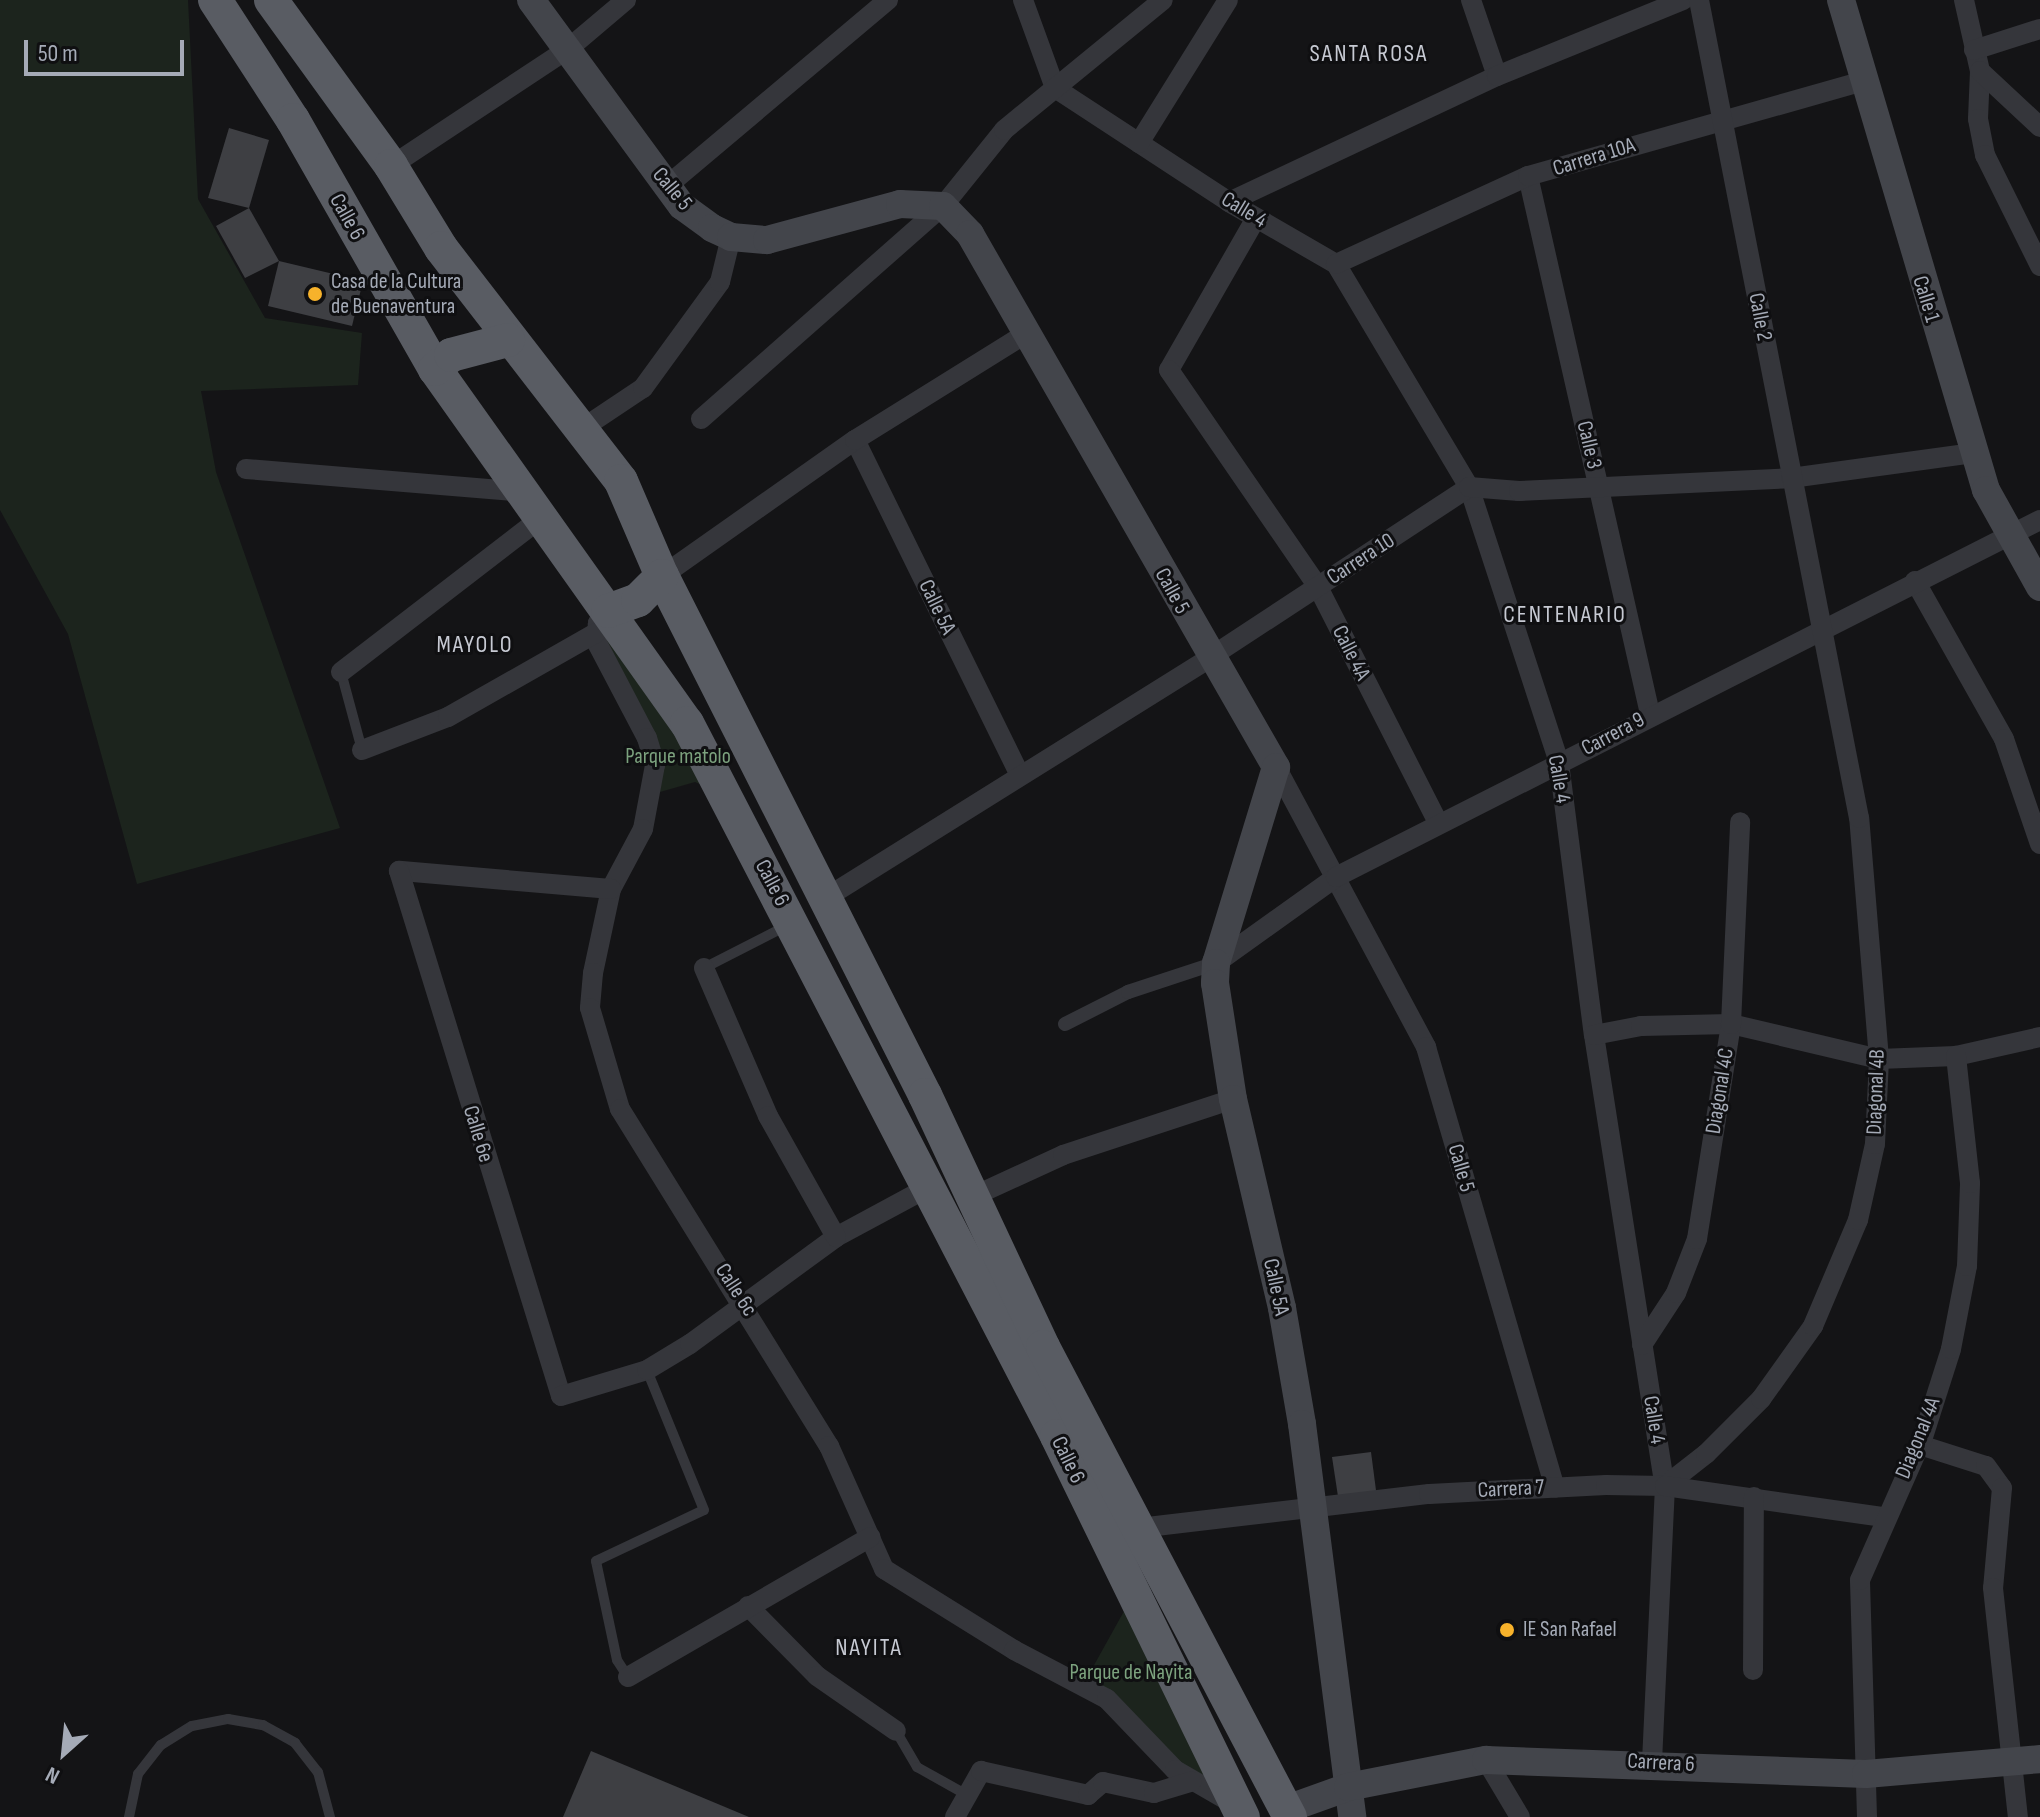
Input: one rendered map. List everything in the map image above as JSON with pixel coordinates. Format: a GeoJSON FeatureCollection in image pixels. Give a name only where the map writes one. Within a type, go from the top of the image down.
{"type":"FeatureCollection","features":[{"type":"Feature","properties":{"kind":"highway","name":"Calle 6"},"geometry":{"type":"LineString","coordinates":[[215,0],[293,120],[435,369],[533,505],[602,622],[687,723],[1057,1436],[1240,1811]]}},
{"type":"Feature","properties":{"kind":"highway","name":"Calle 6"},"geometry":{"type":"LineString","coordinates":[[271,0],[391,166],[441,248],[508,340],[583,428],[621,481],[662,576],[974,1196],[1043,1347],[1289,1813]]}},
{"type":"Feature","properties":{"kind":"highway"},"geometry":{"type":"LineString","coordinates":[[435,369],[451,355],[508,340]]}},
{"type":"Feature","properties":{"kind":"highway"},"geometry":{"type":"LineString","coordinates":[[602,622],[638,600],[662,576]]}},
{"type":"Feature","properties":{"kind":"main road","name":"Calle 5"},"geometry":{"type":"LineString","coordinates":[[531,0],[682,206],[731,237],[767,240],[900,204],[943,206],[970,234],[1209,658],[1276,767]]}},
{"type":"Feature","properties":{"kind":"main road","name":"Calle 1"},"geometry":{"type":"LineString","coordinates":[[1841,0],[1973,453],[1986,490],[2040,587]]}},
{"type":"Feature","properties":{"kind":"main road","name":"Calle 5A"},"geometry":{"type":"LineString","coordinates":[[1276,767],[1216,963],[1218,1020],[1233,1099],[1282,1308],[1313,1511],[1352,1817]]}},
{"type":"Feature","properties":{"kind":"main road","name":"Carrera 6"},"geometry":{"type":"LineString","coordinates":[[1289,1813],[1348,1787],[1486,1760],[1652,1762],[1866,1774],[2028,1760]]}},
{"type":"Feature","properties":{"kind":"street"},"geometry":{"type":"LineString","coordinates":[[391,166],[568,49],[626,0]]}},
{"type":"Feature","properties":{"kind":"street"},"geometry":{"type":"LineString","coordinates":[[667,186],[888,0]]}},
{"type":"Feature","properties":{"kind":"street"},"geometry":{"type":"LineString","coordinates":[[1023,0],[1055,88]]}},
{"type":"Feature","properties":{"kind":"street"},"geometry":{"type":"LineString","coordinates":[[701,419],[943,206],[1004,130],[1163,0]]}},
{"type":"Feature","properties":{"kind":"street"},"geometry":{"type":"LineString","coordinates":[[1139,143],[1228,0]]}},
{"type":"Feature","properties":{"kind":"street"},"geometry":{"type":"LineString","coordinates":[[1471,0],[1497,76]]}},
{"type":"Feature","properties":{"kind":"street"},"geometry":{"type":"LineString","coordinates":[[1229,202],[1497,76],[1683,0]]}},
{"type":"Feature","properties":{"kind":"street","name":"Calle 2"},"geometry":{"type":"LineString","coordinates":[[1699,0],[1821,633]]}},
{"type":"Feature","properties":{"kind":"street"},"geometry":{"type":"LineString","coordinates":[[1964,0],[1980,71],[1978,119],[1985,155],[2040,266]]}},
{"type":"Feature","properties":{"kind":"street"},"geometry":{"type":"LineString","coordinates":[[1974,50],[2040,29]]}},
{"type":"Feature","properties":{"kind":"street"},"geometry":{"type":"LineString","coordinates":[[1980,71],[2040,127]]}},
{"type":"Feature","properties":{"kind":"street","name":"Carrera 10A"},"geometry":{"type":"LineString","coordinates":[[1336,264],[1528,176],[1721,118],[1864,81]]}},
{"type":"Feature","properties":{"kind":"street","name":"Calle 4"},"geometry":{"type":"LineString","coordinates":[[1055,88],[1229,202],[1336,264],[1469,487],[1559,763],[1594,1035],[1665,1486],[1652,1762]]}},
{"type":"Feature","properties":{"kind":"street","name":"Calle 3"},"geometry":{"type":"LineString","coordinates":[[1528,176],[1650,714]]}},
{"type":"Feature","properties":{"kind":"street","name":"Calle 4A"},"geometry":{"type":"LineString","coordinates":[[1256,218],[1169,370],[1318,587],[1439,824]]}},
{"type":"Feature","properties":{"kind":"street"},"geometry":{"type":"LineString","coordinates":[[583,428],[643,388],[720,282],[731,237]]}},
{"type":"Feature","properties":{"kind":"street"},"geometry":{"type":"LineString","coordinates":[[662,576],[855,440],[1025,334]]}},
{"type":"Feature","properties":{"kind":"street","name":"Calle 5A"},"geometry":{"type":"LineString","coordinates":[[855,440],[1019,774]]}},
{"type":"Feature","properties":{"kind":"street"},"geometry":{"type":"LineString","coordinates":[[1469,487],[1598,488],[1791,478],[1973,453]]}},
{"type":"Feature","properties":{"kind":"street"},"geometry":{"type":"LineString","coordinates":[[246,469],[533,505]]}},
{"type":"Feature","properties":{"kind":"street","name":"Carrera 10"},"geometry":{"type":"LineString","coordinates":[[824,899],[1019,774],[1209,658],[1469,487]]}},
{"type":"Feature","properties":{"kind":"street"},"geometry":{"type":"LineString","coordinates":[[341,672],[533,505]]}},
{"type":"Feature","properties":{"kind":"street","name":"Carrera 9"},"geometry":{"type":"LineString","coordinates":[[1065,1024],[1128,992],[1216,963],[1336,877],[1650,714],[1821,633],[1915,581],[2012,537],[2040,520]]}},
{"type":"Feature","properties":{"kind":"street"},"geometry":{"type":"LineString","coordinates":[[1915,581],[2004,739],[2040,844]]}},
{"type":"Feature","properties":{"kind":"street"},"geometry":{"type":"LineString","coordinates":[[362,750],[448,717],[602,622]]}},
{"type":"Feature","properties":{"kind":"street","name":"Calle 6c"},"geometry":{"type":"LineString","coordinates":[[602,622],[655,765],[643,829],[611,889],[600,926],[590,1008],[601,1055],[620,1109],[744,1303],[829,1446],[884,1569],[1014,1650],[1107,1699],[1191,1782],[1240,1811]]}},
{"type":"Feature","properties":{"kind":"street","name":"Diagonal 4B"},"geometry":{"type":"LineString","coordinates":[[1665,1486],[1761,1399],[1813,1326],[1858,1220],[1875,1144],[1879,1059],[1859,818],[1821,633]]}},
{"type":"Feature","properties":{"kind":"street","name":"Calle 5"},"geometry":{"type":"LineString","coordinates":[[1276,767],[1426,1047],[1555,1487]]}},
{"type":"Feature","properties":{"kind":"street","name":"Diagonal 4C"},"geometry":{"type":"LineString","coordinates":[[1642,1345],[1676,1293],[1697,1239],[1731,1024],[1740,822]]}},
{"type":"Feature","properties":{"kind":"street","name":"Calle 6e"},"geometry":{"type":"LineString","coordinates":[[611,889],[399,871],[561,1396],[647,1370]]}},
{"type":"Feature","properties":{"kind":"street"},"geometry":{"type":"LineString","coordinates":[[704,968],[768,1116],[836,1237]]}},
{"type":"Feature","properties":{"kind":"street"},"geometry":{"type":"LineString","coordinates":[[1594,1035],[1641,1026],[1731,1024],[1879,1059],[1956,1056],[2040,1037]]}},
{"type":"Feature","properties":{"kind":"street","name":"Diagonal 4A"},"geometry":{"type":"LineString","coordinates":[[1867,1817],[1860,1580],[1884,1517],[1920,1445],[1951,1349],[1967,1266],[1970,1183],[1956,1056]]}},
{"type":"Feature","properties":{"kind":"street"},"geometry":{"type":"LineString","coordinates":[[974,1196],[1063,1155],[1233,1099]]}},
{"type":"Feature","properties":{"kind":"street"},"geometry":{"type":"LineString","coordinates":[[647,1370],[836,1237],[927,1188]]}},
{"type":"Feature","properties":{"kind":"street"},"geometry":{"type":"LineString","coordinates":[[1920,1445],[1986,1466],[2002,1488],[1993,1588],[2028,1760],[2018,1817]]}},
{"type":"Feature","properties":{"kind":"street","name":"Carrera 7"},"geometry":{"type":"LineString","coordinates":[[1139,1528],[1313,1511],[1429,1494],[1555,1487],[1665,1486],[1884,1517]]}},
{"type":"Feature","properties":{"kind":"street"},"geometry":{"type":"LineString","coordinates":[[1753,1670],[1754,1497]]}},
{"type":"Feature","properties":{"kind":"street"},"geometry":{"type":"LineString","coordinates":[[628,1677],[687,1647],[748,1606],[870,1537]]}},
{"type":"Feature","properties":{"kind":"street"},"geometry":{"type":"LineString","coordinates":[[748,1606],[817,1676],[896,1731]]}},
{"type":"Feature","properties":{"kind":"street"},"geometry":{"type":"LineString","coordinates":[[1486,1760],[1520,1817]]}},
{"type":"Feature","properties":{"kind":"street"},"geometry":{"type":"LineString","coordinates":[[955,1817],[981,1771],[1088,1795],[1103,1782],[1154,1793],[1191,1782]]}},
{"type":"Feature","properties":{"kind":"lane"},"geometry":{"type":"LineString","coordinates":[[341,672],[362,750]]}},
{"type":"Feature","properties":{"kind":"lane"},"geometry":{"type":"LineString","coordinates":[[704,968],[793,923]]}},
{"type":"Feature","properties":{"kind":"lane"},"geometry":{"type":"LineString","coordinates":[[628,1677],[617,1660],[596,1561],[704,1510],[647,1370]]}},
{"type":"Feature","properties":{"kind":"lane"},"geometry":{"type":"LineString","coordinates":[[129,1817],[138,1774],[161,1745],[192,1726],[228,1719],[263,1725],[295,1743],[318,1772],[330,1817]]}},
{"type":"Feature","properties":{"kind":"lane"},"geometry":{"type":"LineString","coordinates":[[896,1731],[917,1767],[967,1795]]}},
{"type":"Feature","properties":{"kind":"green space"},"geometry":{"type":"Polygon","coordinates":[[[0,0],[188,0],[198,199],[265,318],[362,333],[358,385],[201,391],[216,472],[340,828],[137,884],[68,634],[0,510],[0,0]]]}},
{"type":"Feature","properties":{"kind":"green space","name":"Parque matolo"},"geometry":{"type":"Polygon","coordinates":[[[608,611],[709,788],[695,782],[653,794],[655,765],[596,633],[608,611]]]}},
{"type":"Feature","properties":{"kind":"green space","name":"Parque de Nayita"},"geometry":{"type":"Polygon","coordinates":[[[1133,1595],[1237,1805],[1191,1782],[1083,1685],[1133,1595]]]}},
{"type":"Feature","properties":{"kind":"building"},"geometry":{"type":"Polygon","coordinates":[[[229,128],[269,140],[249,208],[208,198],[229,128]]]}},
{"type":"Feature","properties":{"kind":"building"},"geometry":{"type":"Polygon","coordinates":[[[249,208],[279,261],[245,278],[216,226],[249,208]]]}},
{"type":"Feature","properties":{"kind":"building","name":"Casa de la Cultura de Buenaventura"},"geometry":{"type":"Polygon","coordinates":[[[279,261],[363,281],[352,326],[268,306],[279,261]]]}},
{"type":"Feature","properties":{"kind":"building"},"geometry":{"type":"Polygon","coordinates":[[[1371,1452],[1377,1498],[1339,1503],[1332,1457],[1371,1452]]]}},
{"type":"Feature","properties":{"kind":"building"},"geometry":{"type":"Polygon","coordinates":[[[591,1751],[749,1817],[563,1817],[591,1751]]]}},
{"type":"Feature","properties":{"kind":"place","name":"Casa de la Cultura de Buenaventura"},"geometry":{"type":"Point","coordinates":[315,294]}},
{"type":"Feature","properties":{"kind":"place","name":"IE San Rafael"},"geometry":{"type":"Point","coordinates":[1507,1630]}},
{"type":"Feature","properties":{"kind":"district","name":"SANTA ROSA"},"geometry":{"type":"Point","coordinates":[1369,54]}},
{"type":"Feature","properties":{"kind":"district","name":"CENTENARIO"},"geometry":{"type":"Point","coordinates":[1565,615]}},
{"type":"Feature","properties":{"kind":"district","name":"MAYOLO"},"geometry":{"type":"Point","coordinates":[475,645]}},
{"type":"Feature","properties":{"kind":"district","name":"NAYITA"},"geometry":{"type":"Point","coordinates":[869,1648]}}]}
